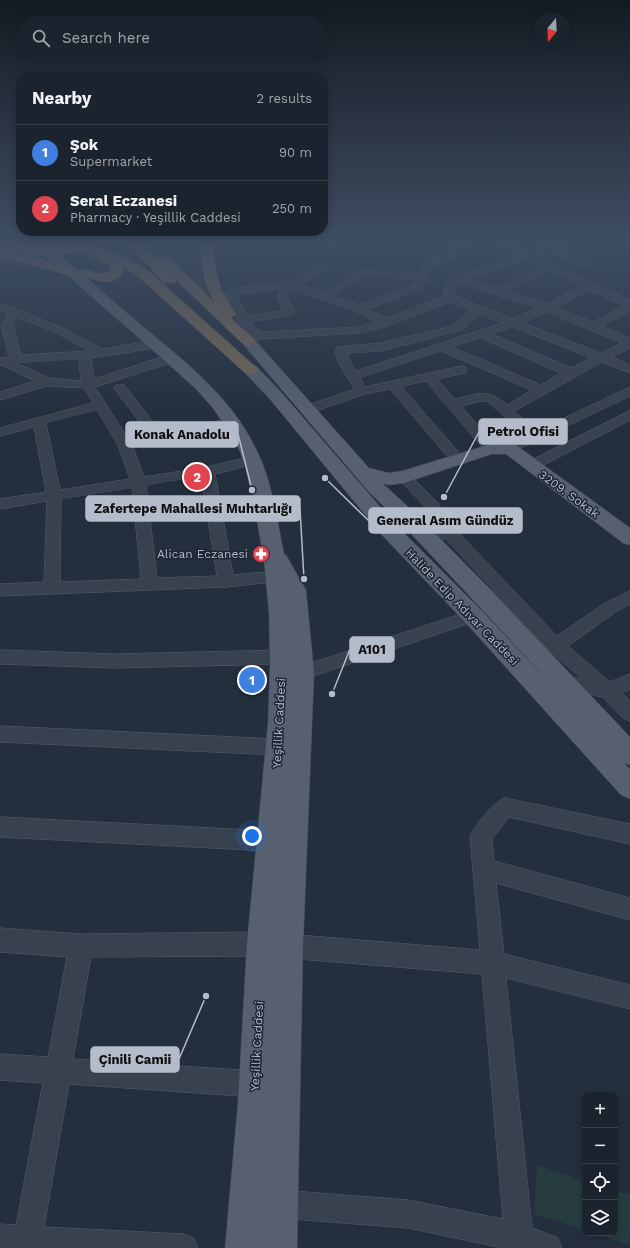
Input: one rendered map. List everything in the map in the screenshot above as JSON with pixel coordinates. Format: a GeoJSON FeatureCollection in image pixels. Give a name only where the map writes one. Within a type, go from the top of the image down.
{"type":"FeatureCollection","features":[{"type":"Feature","properties":{"kind":"highway"},"geometry":{"type":"LineString","coordinates":[[171,298],[250,370]]}},
{"type":"Feature","properties":{"kind":"highway"},"geometry":{"type":"LineString","coordinates":[[188,298],[250,370]]}},
{"type":"Feature","properties":{"kind":"highway"},"geometry":{"type":"LineString","coordinates":[[203,298],[252,338]]}},
{"type":"Feature","properties":{"kind":"highway"},"geometry":{"type":"LineString","coordinates":[[219,298],[243,330],[252,338]]}},
{"type":"Feature","properties":{"kind":"main road","name":"Yeşillik Caddesi"},"geometry":{"type":"LineString","coordinates":[[102,298],[172,358],[204,388],[231,422],[243,441],[252,460],[269,526],[282,626],[292,665],[278,747],[270,841],[275,945],[279,1204],[278,1248]]}},
{"type":"Feature","properties":{"kind":"main road","name":"Yeşillik Caddesi"},"geometry":{"type":"LineString","coordinates":[[109,298],[177,356],[208,387],[254,452],[261,466],[270,501],[279,560],[295,590],[292,665],[275,945],[255,1084],[244,1248]]}},
{"type":"Feature","properties":{"kind":"main road","name":"Halide Edip Adıvar Caddesi"},"geometry":{"type":"LineString","coordinates":[[252,338],[307,410],[364,473],[439,536],[479,607],[630,787]]}},
{"type":"Feature","properties":{"kind":"main road","name":"Halide Edip Adıvar Caddesi"},"geometry":{"type":"LineString","coordinates":[[250,370],[275,395],[388,529],[479,607],[564,683],[630,754]]}},
{"type":"Feature","properties":{"kind":"main road"},"geometry":{"type":"LineString","coordinates":[[364,473],[389,479],[404,477],[457,459],[501,449]]}},
{"type":"Feature","properties":{"kind":"main road","name":"3209. Sokak"},"geometry":{"type":"LineString","coordinates":[[501,449],[531,466],[629,535]]}},
{"type":"Feature","properties":{"kind":"street"},"geometry":{"type":"LineString","coordinates":[[232,298],[252,338],[359,330],[449,298]]}},
{"type":"Feature","properties":{"kind":"street"},"geometry":{"type":"LineString","coordinates":[[242,320],[288,312],[283,298]]}},
{"type":"Feature","properties":{"kind":"street"},"geometry":{"type":"LineString","coordinates":[[331,298],[359,309],[382,323],[405,341]]}},
{"type":"Feature","properties":{"kind":"street"},"geometry":{"type":"LineString","coordinates":[[359,309],[387,298]]}},
{"type":"Feature","properties":{"kind":"street"},"geometry":{"type":"LineString","coordinates":[[451,298],[478,310],[514,322],[630,370]]}},
{"type":"Feature","properties":{"kind":"street"},"geometry":{"type":"LineString","coordinates":[[520,298],[594,326],[630,343]]}},
{"type":"Feature","properties":{"kind":"street"},"geometry":{"type":"LineString","coordinates":[[353,376],[402,361],[514,322],[566,298]]}},
{"type":"Feature","properties":{"kind":"street"},"geometry":{"type":"LineString","coordinates":[[618,298],[630,304]]}},
{"type":"Feature","properties":{"kind":"street"},"geometry":{"type":"LineString","coordinates":[[0,308],[4,307],[59,330],[102,353]]}},
{"type":"Feature","properties":{"kind":"street"},"geometry":{"type":"LineString","coordinates":[[594,326],[630,307]]}},
{"type":"Feature","properties":{"kind":"street"},"geometry":{"type":"LineString","coordinates":[[362,391],[344,362],[341,350],[381,347],[457,328],[478,310]]}},
{"type":"Feature","properties":{"kind":"street"},"geometry":{"type":"LineString","coordinates":[[14,312],[7,325],[16,359]]}},
{"type":"Feature","properties":{"kind":"street"},"geometry":{"type":"LineString","coordinates":[[403,315],[438,332]]}},
{"type":"Feature","properties":{"kind":"street"},"geometry":{"type":"LineString","coordinates":[[481,333],[571,373]]}},
{"type":"Feature","properties":{"kind":"street"},"geometry":{"type":"LineString","coordinates":[[505,411],[571,373],[630,343]]}},
{"type":"Feature","properties":{"kind":"street"},"geometry":{"type":"LineString","coordinates":[[1,361],[85,355],[156,344]]}},
{"type":"Feature","properties":{"kind":"street"},"geometry":{"type":"LineString","coordinates":[[441,347],[541,390]]}},
{"type":"Feature","properties":{"kind":"street"},"geometry":{"type":"LineString","coordinates":[[85,355],[88,385],[99,405],[125,444],[138,481],[150,583]]}},
{"type":"Feature","properties":{"kind":"street"},"geometry":{"type":"LineString","coordinates":[[1,361],[46,382],[88,385],[172,358]]}},
{"type":"Feature","properties":{"kind":"street"},"geometry":{"type":"LineString","coordinates":[[307,410],[362,391],[461,370]]}},
{"type":"Feature","properties":{"kind":"street"},"geometry":{"type":"LineString","coordinates":[[428,377],[451,404],[501,449],[535,436],[630,391]]}},
{"type":"Feature","properties":{"kind":"street"},"geometry":{"type":"LineString","coordinates":[[0,396],[46,382]]}},
{"type":"Feature","properties":{"kind":"street"},"geometry":{"type":"LineString","coordinates":[[392,385],[420,415],[457,459]]}},
{"type":"Feature","properties":{"kind":"street"},"geometry":{"type":"LineString","coordinates":[[120,388],[158,437]]}},
{"type":"Feature","properties":{"kind":"street"},"geometry":{"type":"LineString","coordinates":[[451,404],[486,397],[491,398],[535,436]]}},
{"type":"Feature","properties":{"kind":"street"},"geometry":{"type":"LineString","coordinates":[[0,432],[99,405]]}},
{"type":"Feature","properties":{"kind":"street"},"geometry":{"type":"LineString","coordinates":[[531,466],[630,415]]}},
{"type":"Feature","properties":{"kind":"street"},"geometry":{"type":"LineString","coordinates":[[40,421],[54,494],[52,587]]}},
{"type":"Feature","properties":{"kind":"street"},"geometry":{"type":"LineString","coordinates":[[125,444],[231,422]]}},
{"type":"Feature","properties":{"kind":"street"},"geometry":{"type":"LineString","coordinates":[[0,504],[207,470],[252,460]]}},
{"type":"Feature","properties":{"kind":"street"},"geometry":{"type":"LineString","coordinates":[[207,470],[226,581]]}},
{"type":"Feature","properties":{"kind":"street"},"geometry":{"type":"LineString","coordinates":[[404,477],[432,506],[439,536],[630,713]]}},
{"type":"Feature","properties":{"kind":"street"},"geometry":{"type":"LineString","coordinates":[[0,590],[226,581],[276,577]]}},
{"type":"Feature","properties":{"kind":"street"},"geometry":{"type":"LineString","coordinates":[[556,646],[611,607],[630,597]]}},
{"type":"Feature","properties":{"kind":"street"},"geometry":{"type":"LineString","coordinates":[[0,656],[115,661],[292,665],[479,607]]}},
{"type":"Feature","properties":{"kind":"street"},"geometry":{"type":"LineString","coordinates":[[564,683],[608,691],[630,680]]}},
{"type":"Feature","properties":{"kind":"street"},"geometry":{"type":"LineString","coordinates":[[0,734],[278,747]]}},
{"type":"Feature","properties":{"kind":"street"},"geometry":{"type":"LineString","coordinates":[[519,1237],[481,836],[504,807],[630,834]]}},
{"type":"Feature","properties":{"kind":"street"},"geometry":{"type":"LineString","coordinates":[[0,827],[270,841]]}},
{"type":"Feature","properties":{"kind":"street"},"geometry":{"type":"LineString","coordinates":[[484,869],[630,909]]}},
{"type":"Feature","properties":{"kind":"street"},"geometry":{"type":"LineString","coordinates":[[0,940],[81,946],[275,945],[493,963],[630,997]]}},
{"type":"Feature","properties":{"kind":"street"},"geometry":{"type":"LineString","coordinates":[[27,1244],[81,946]]}},
{"type":"Feature","properties":{"kind":"street"},"geometry":{"type":"LineString","coordinates":[[0,1067],[255,1084]]}},
{"type":"Feature","properties":{"kind":"street"},"geometry":{"type":"LineString","coordinates":[[279,1204],[408,1214],[519,1237],[548,1248]]}},
{"type":"Feature","properties":{"kind":"street"},"geometry":{"type":"LineString","coordinates":[[0,1238],[27,1244],[184,1248]]}},
{"type":"Feature","properties":{"kind":"green space"},"geometry":{"type":"Polygon","coordinates":[[[537,1165],[582,1180],[582,1229],[534,1214],[537,1165]]]}},
{"type":"Feature","properties":{"kind":"green space"},"geometry":{"type":"Polygon","coordinates":[[[618,1191],[630,1195],[630,1245],[602,1236],[618,1236],[618,1191]]]}},
{"type":"Feature","properties":{"kind":"place","name":"Seral Eczanesi"},"geometry":{"type":"Point","coordinates":[197,477]}},
{"type":"Feature","properties":{"kind":"place","name":"General Asım Gündüz"},"geometry":{"type":"Point","coordinates":[325,478]}},
{"type":"Feature","properties":{"kind":"place","name":"Konak Anadolu"},"geometry":{"type":"Point","coordinates":[252,490]}},
{"type":"Feature","properties":{"kind":"place","name":"Petrol Ofisi"},"geometry":{"type":"Point","coordinates":[444,497]}},
{"type":"Feature","properties":{"kind":"place","name":"Alican Eczanesi"},"geometry":{"type":"Point","coordinates":[261,554]}},
{"type":"Feature","properties":{"kind":"place","name":"Zafertepe Mahallesi Muhtarlığı"},"geometry":{"type":"Point","coordinates":[304,579]}},
{"type":"Feature","properties":{"kind":"place","name":"Şok"},"geometry":{"type":"Point","coordinates":[252,680]}},
{"type":"Feature","properties":{"kind":"place","name":"A101"},"geometry":{"type":"Point","coordinates":[332,694]}},
{"type":"Feature","properties":{"kind":"place","name":"Çinili Camii"},"geometry":{"type":"Point","coordinates":[206,996]}}]}
